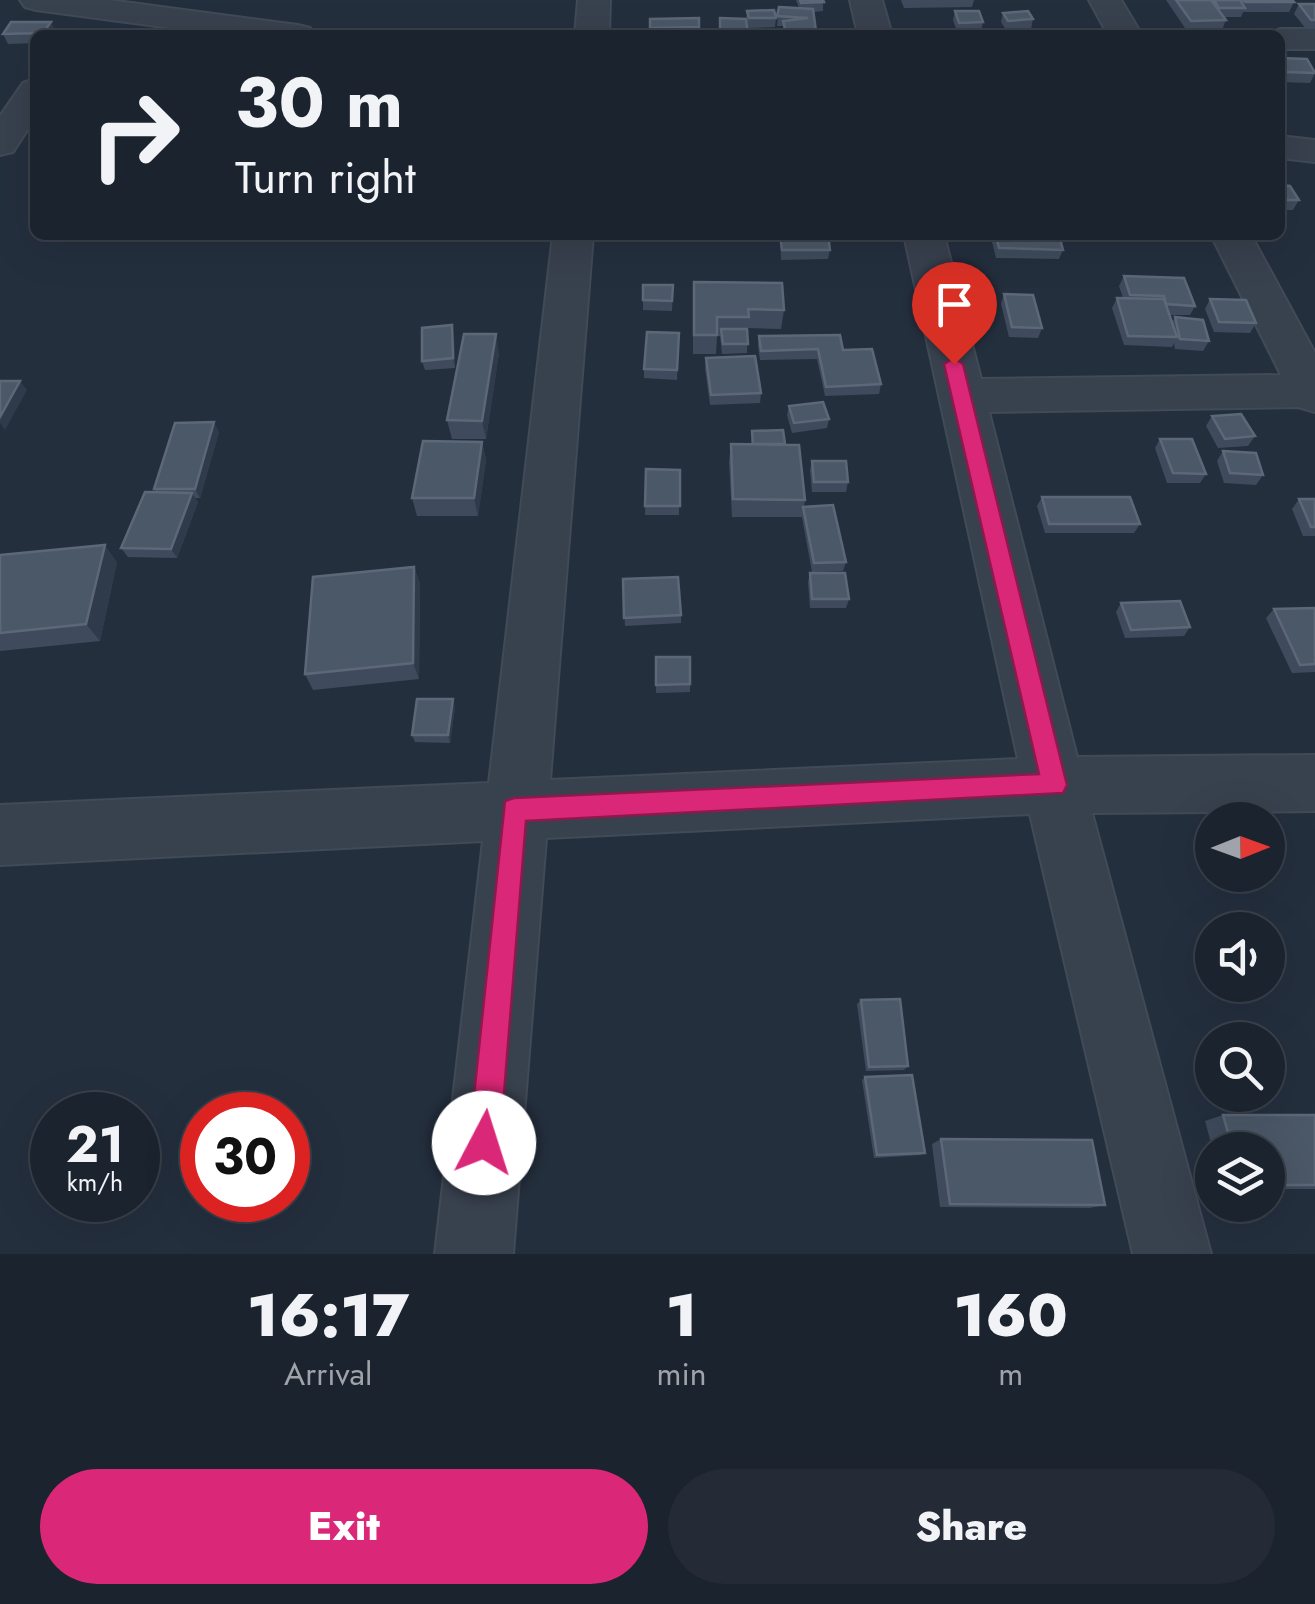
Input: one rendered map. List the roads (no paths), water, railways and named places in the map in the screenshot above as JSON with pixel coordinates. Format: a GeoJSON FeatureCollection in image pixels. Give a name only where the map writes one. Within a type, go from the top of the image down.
{"type":"FeatureCollection","features":[{"type":"Feature","properties":{"kind":"street"},"geometry":{"type":"LineString","coordinates":[[36,0],[84,14],[247,30]]}},
{"type":"Feature","properties":{"kind":"street"},"geometry":{"type":"LineString","coordinates":[[592,30],[594,0]]}},
{"type":"Feature","properties":{"kind":"street"},"geometry":{"type":"LineString","coordinates":[[866,0],[874,30]]}},
{"type":"Feature","properties":{"kind":"street"},"geometry":{"type":"LineString","coordinates":[[1105,0],[1121,30]]}},
{"type":"Feature","properties":{"kind":"street"},"geometry":{"type":"LineString","coordinates":[[1285,39],[1315,39]]}},
{"type":"Feature","properties":{"kind":"street"},"geometry":{"type":"LineString","coordinates":[[0,144],[30,98]]}},
{"type":"Feature","properties":{"kind":"street"},"geometry":{"type":"LineString","coordinates":[[1285,148],[1315,151]]}},
{"type":"Feature","properties":{"kind":"street"},"geometry":{"type":"LineString","coordinates":[[474,1254],[514,810],[572,240]]}},
{"type":"Feature","properties":{"kind":"street"},"geometry":{"type":"LineString","coordinates":[[925,240],[1054,785],[1172,1254]]}},
{"type":"Feature","properties":{"kind":"street"},"geometry":{"type":"LineString","coordinates":[[961,396],[1314,393],[1234,240]]}},
{"type":"Feature","properties":{"kind":"street"},"geometry":{"type":"LineString","coordinates":[[0,835],[1054,785],[1315,783]]}}]}
